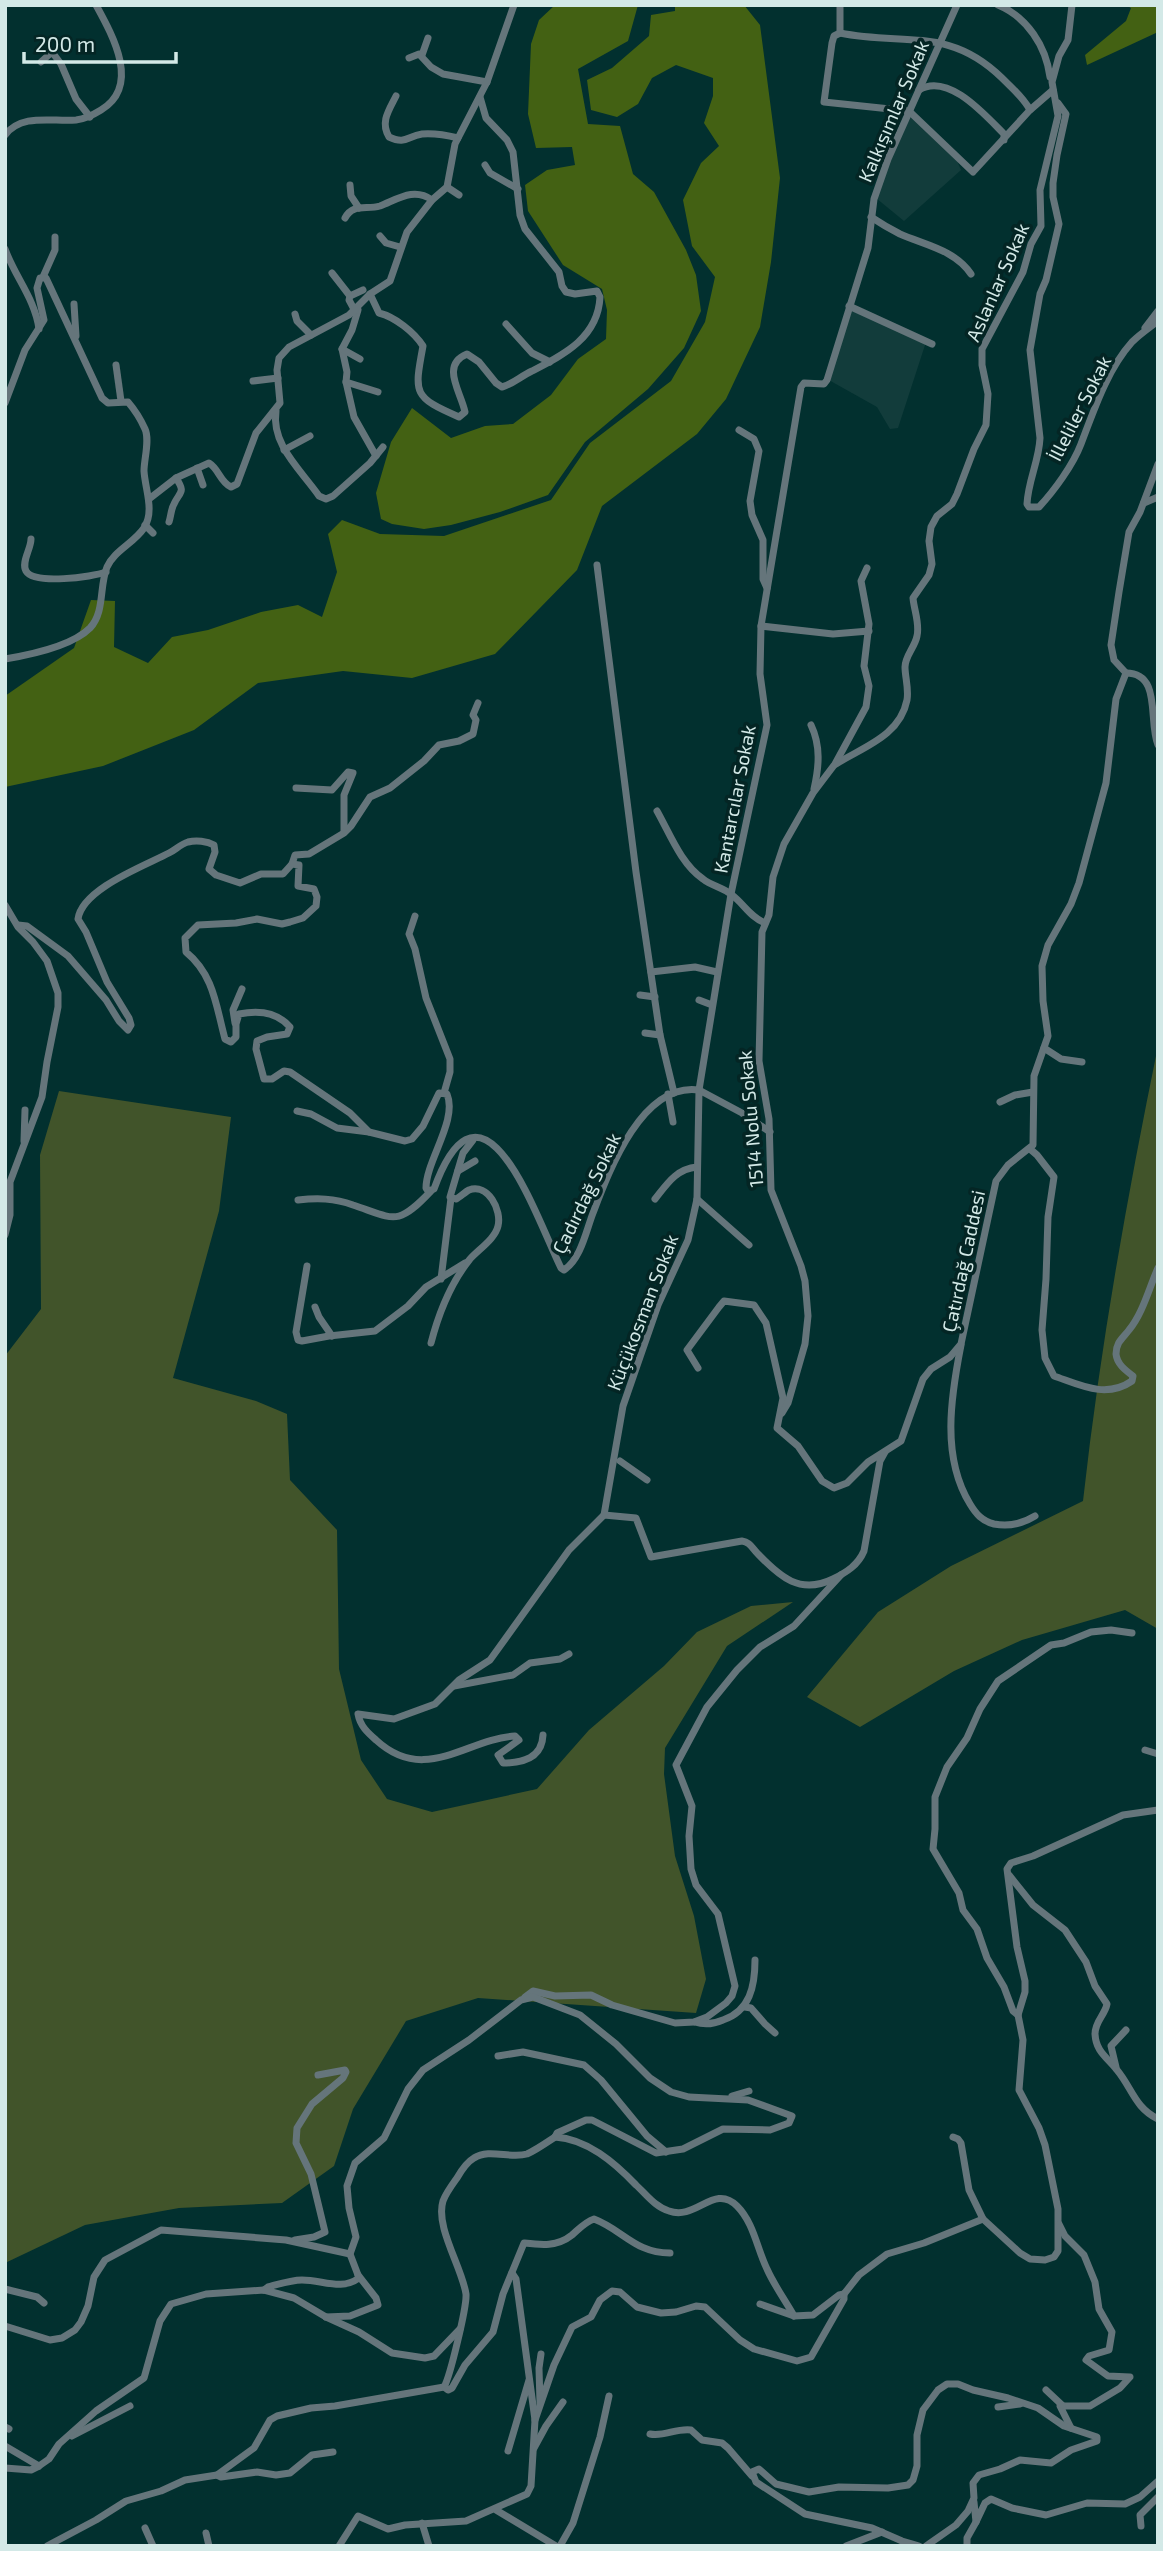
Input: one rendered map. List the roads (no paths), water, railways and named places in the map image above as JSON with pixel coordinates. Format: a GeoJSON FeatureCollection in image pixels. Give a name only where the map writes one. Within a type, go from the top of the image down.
{"type":"FeatureCollection","features":[{"type":"Feature","properties":{"kind":"street"},"geometry":{"type":"LineString","coordinates":[[5,135],[16,125],[30,121],[78,120],[90,117],[117,97],[122,68],[118,51],[96,5]]}},
{"type":"Feature","properties":{"kind":"street"},"geometry":{"type":"LineString","coordinates":[[350,296],[367,292],[390,281],[407,232],[432,200],[447,187],[458,138],[480,97],[514,5]]}},
{"type":"Feature","properties":{"kind":"street"},"geometry":{"type":"LineString","coordinates":[[840,5],[840,33]]}},
{"type":"Feature","properties":{"kind":"street","name":"Kalkışımlar Sokak"},"geometry":{"type":"LineString","coordinates":[[849,306],[868,248],[874,199],[881,178],[957,5]]}},
{"type":"Feature","properties":{"kind":"street","name":"Aslanlar Sokak"},"geometry":{"type":"LineString","coordinates":[[835,764],[868,748],[889,731],[905,706],[905,665],[918,631],[913,598],[929,575],[932,564],[929,534],[937,516],[952,504],[986,425],[988,394],[982,365],[982,349],[1027,265],[1031,244],[1041,226],[1040,190],[1059,116],[1058,103],[1045,55],[1028,26],[1014,12],[998,5]]}},
{"type":"Feature","properties":{"kind":"street"},"geometry":{"type":"LineString","coordinates":[[1030,110],[1024,99],[985,61],[955,46],[940,42],[840,33],[834,36],[824,102],[909,111],[973,172],[1053,86],[1059,56],[1068,40],[1072,5]]}},
{"type":"Feature","properties":{"kind":"street"},"geometry":{"type":"LineString","coordinates":[[422,55],[428,38]]}},
{"type":"Feature","properties":{"kind":"street"},"geometry":{"type":"LineString","coordinates":[[41,62],[52,52],[61,64],[76,99],[90,117]]}},
{"type":"Feature","properties":{"kind":"street"},"geometry":{"type":"LineString","coordinates":[[409,58],[415,54],[422,55],[430,67],[440,73],[457,79],[486,82]]}},
{"type":"Feature","properties":{"kind":"street"},"geometry":{"type":"LineString","coordinates":[[918,90],[933,85],[953,91],[976,107],[1003,134],[1004,139]]}},
{"type":"Feature","properties":{"kind":"street"},"geometry":{"type":"LineString","coordinates":[[396,96],[384,120],[389,137],[402,141],[422,134],[458,138]]}},
{"type":"Feature","properties":{"kind":"street"},"geometry":{"type":"LineString","coordinates":[[367,292],[379,313],[409,330],[423,346],[417,372],[423,398],[459,417],[465,412],[454,377],[454,364],[458,358],[467,354],[502,387],[563,355],[585,336],[595,318],[600,298],[597,291],[575,294],[566,292],[559,272],[525,229],[520,215],[513,152],[507,140],[486,118],[480,97]]}},
{"type":"Feature","properties":{"kind":"street","name":"İlleliler Sokak"},"geometry":{"type":"LineString","coordinates":[[1058,103],[1066,114],[1053,183],[1059,224],[1046,280],[1040,294],[1030,350],[1040,438],[1040,451],[1028,491],[1027,504],[1030,507],[1039,508],[1059,482],[1081,446],[1089,419],[1131,344],[1158,321]]}},
{"type":"Feature","properties":{"kind":"street"},"geometry":{"type":"LineString","coordinates":[[485,165],[490,173],[517,189]]}},
{"type":"Feature","properties":{"kind":"street"},"geometry":{"type":"LineString","coordinates":[[350,185],[350,192],[359,208]]}},
{"type":"Feature","properties":{"kind":"street"},"geometry":{"type":"LineString","coordinates":[[447,187],[459,195]]}},
{"type":"Feature","properties":{"kind":"street"},"geometry":{"type":"LineString","coordinates":[[345,218],[352,210],[377,207],[411,194],[426,196],[432,200]]}},
{"type":"Feature","properties":{"kind":"street"},"geometry":{"type":"LineString","coordinates":[[871,217],[899,233],[952,256],[964,263],[971,274]]}},
{"type":"Feature","properties":{"kind":"street"},"geometry":{"type":"LineString","coordinates":[[380,236],[386,243],[400,247]]}},
{"type":"Feature","properties":{"kind":"street"},"geometry":{"type":"LineString","coordinates":[[5,403],[25,350],[45,316],[37,284],[55,250],[55,237]]}},
{"type":"Feature","properties":{"kind":"street"},"geometry":{"type":"LineString","coordinates":[[5,249],[12,269],[30,298],[39,330]]}},
{"type":"Feature","properties":{"kind":"street"},"geometry":{"type":"LineString","coordinates":[[332,273],[350,296],[349,300],[356,310]]}},
{"type":"Feature","properties":{"kind":"street"},"geometry":{"type":"LineString","coordinates":[[5,659],[52,647],[86,632],[98,614],[106,572],[112,560],[145,525],[149,499],[146,495],[144,472],[146,431],[130,404],[104,401],[77,347],[51,283],[43,276]]}},
{"type":"Feature","properties":{"kind":"street"},"geometry":{"type":"LineString","coordinates":[[367,292],[356,310],[352,330],[342,349],[354,417],[376,456]]}},
{"type":"Feature","properties":{"kind":"street"},"geometry":{"type":"LineString","coordinates":[[74,304],[77,347]]}},
{"type":"Feature","properties":{"kind":"street"},"geometry":{"type":"LineString","coordinates":[[849,306],[932,344]]}},
{"type":"Feature","properties":{"kind":"street","name":"Kantarcılar Sokak"},"geometry":{"type":"LineString","coordinates":[[699,1090],[717,972],[767,725],[760,674],[761,626],[801,387],[804,383],[824,384],[827,380],[849,306]]}},
{"type":"Feature","properties":{"kind":"street"},"geometry":{"type":"LineString","coordinates":[[149,499],[176,478],[209,463],[214,466],[224,484],[231,487],[237,484],[256,433],[280,403],[279,358],[289,347],[356,310]]}},
{"type":"Feature","properties":{"kind":"street"},"geometry":{"type":"LineString","coordinates":[[1141,334],[1158,311]]}},
{"type":"Feature","properties":{"kind":"street"},"geometry":{"type":"LineString","coordinates":[[295,314],[297,321],[311,335]]}},
{"type":"Feature","properties":{"kind":"street"},"geometry":{"type":"LineString","coordinates":[[506,324],[532,353],[550,362]]}},
{"type":"Feature","properties":{"kind":"street"},"geometry":{"type":"LineString","coordinates":[[342,349],[360,359]]}},
{"type":"Feature","properties":{"kind":"street"},"geometry":{"type":"LineString","coordinates":[[116,365],[121,401]]}},
{"type":"Feature","properties":{"kind":"street"},"geometry":{"type":"LineString","coordinates":[[253,382],[278,378]]}},
{"type":"Feature","properties":{"kind":"street"},"geometry":{"type":"LineString","coordinates":[[346,382],[377,392]]}},
{"type":"Feature","properties":{"kind":"street"},"geometry":{"type":"LineString","coordinates":[[276,410],[275,424],[284,450],[319,496],[326,499],[333,496],[383,447]]}},
{"type":"Feature","properties":{"kind":"street"},"geometry":{"type":"LineString","coordinates":[[739,430],[754,439],[759,451],[750,501],[752,515],[763,540],[763,579],[767,589]]}},
{"type":"Feature","properties":{"kind":"street"},"geometry":{"type":"LineString","coordinates":[[284,450],[310,436]]}},
{"type":"Feature","properties":{"kind":"street"},"geometry":{"type":"LineString","coordinates":[[1158,464],[1129,532],[1111,645],[1116,663],[1126,673],[1141,676],[1148,685],[1153,701],[1153,728],[1158,745]]}},
{"type":"Feature","properties":{"kind":"street"},"geometry":{"type":"LineString","coordinates":[[197,468],[203,485]]}},
{"type":"Feature","properties":{"kind":"street"},"geometry":{"type":"LineString","coordinates":[[169,522],[173,505],[181,493],[181,486],[176,478]]}},
{"type":"Feature","properties":{"kind":"street"},"geometry":{"type":"LineString","coordinates":[[1143,503],[1158,497]]}},
{"type":"Feature","properties":{"kind":"street"},"geometry":{"type":"LineString","coordinates":[[145,525],[153,533]]}},
{"type":"Feature","properties":{"kind":"street"},"geometry":{"type":"LineString","coordinates":[[31,539],[25,567],[28,574],[35,577],[89,577],[106,572]]}},
{"type":"Feature","properties":{"kind":"street"},"geometry":{"type":"LineString","coordinates":[[597,565],[636,872],[671,1093],[673,1122]]}},
{"type":"Feature","properties":{"kind":"street","name":"1514 Nolu Sokak"},"geometry":{"type":"LineString","coordinates":[[779,1417],[791,1396],[805,1344],[808,1316],[801,1266],[771,1190],[770,1132],[759,1062],[759,970],[762,932],[769,915],[773,877],[784,844],[813,793],[835,764],[866,707],[869,686],[864,666],[869,631],[861,581],[867,568]]}},
{"type":"Feature","properties":{"kind":"street"},"geometry":{"type":"LineString","coordinates":[[761,626],[833,634],[869,631]]}},
{"type":"Feature","properties":{"kind":"street"},"geometry":{"type":"LineString","coordinates":[[1126,673],[1116,699],[1106,783],[1079,883],[1071,904],[1048,945],[1042,966],[1048,1036],[1034,1076],[1034,1138],[1030,1149],[1054,1177],[1048,1217],[1042,1330],[1045,1358],[1054,1376],[1091,1389],[1107,1391],[1132,1381],[1133,1376],[1119,1364],[1116,1356],[1118,1343],[1131,1328],[1158,1268]]}},
{"type":"Feature","properties":{"kind":"street"},"geometry":{"type":"LineString","coordinates":[[18,925],[27,926],[68,956],[128,1030],[131,1025],[130,1018],[107,982],[78,919],[83,906],[120,877],[186,842],[199,841],[214,845],[215,852],[209,869],[232,882],[240,883],[261,874],[283,874],[295,856],[309,854],[344,833],[365,802],[376,792],[390,788],[424,761],[439,745],[459,741],[473,734],[476,720],[472,715],[478,703]]}},
{"type":"Feature","properties":{"kind":"street"},"geometry":{"type":"LineString","coordinates":[[811,725],[818,749],[818,771],[813,793]]}},
{"type":"Feature","properties":{"kind":"street"},"geometry":{"type":"LineString","coordinates":[[296,788],[332,790],[348,772],[353,773],[344,795],[344,833]]}},
{"type":"Feature","properties":{"kind":"street"},"geometry":{"type":"LineString","coordinates":[[657,811],[695,872],[706,881],[732,894],[752,916],[765,923]]}},
{"type":"Feature","properties":{"kind":"street"},"geometry":{"type":"LineString","coordinates":[[242,989],[233,1010],[236,1037],[234,1041],[228,1042],[211,986],[199,963],[186,952],[185,938],[198,925],[257,919],[282,924],[303,918],[316,906],[317,897],[314,889],[298,886],[300,868],[296,863],[292,864]]}},
{"type":"Feature","properties":{"kind":"street"},"geometry":{"type":"LineString","coordinates":[[5,905],[47,961],[58,993],[56,1024],[47,1062],[45,1088],[10,1182],[10,1215],[5,1235]]}},
{"type":"Feature","properties":{"kind":"street"},"geometry":{"type":"LineString","coordinates":[[415,916],[409,934],[426,998],[450,1059],[450,1072],[444,1093]]}},
{"type":"Feature","properties":{"kind":"street"},"geometry":{"type":"LineString","coordinates":[[652,972],[695,967],[717,972]]}},
{"type":"Feature","properties":{"kind":"street"},"geometry":{"type":"LineString","coordinates":[[639,995],[655,997]]}},
{"type":"Feature","properties":{"kind":"street"},"geometry":{"type":"LineString","coordinates":[[699,1000],[712,1005]]}},
{"type":"Feature","properties":{"kind":"street"},"geometry":{"type":"LineString","coordinates":[[236,1024],[239,1014],[245,1013],[272,1014],[282,1018],[290,1027],[287,1034],[257,1041],[256,1049],[264,1079],[272,1080],[284,1071],[290,1072],[350,1113],[369,1132]]}},
{"type":"Feature","properties":{"kind":"street"},"geometry":{"type":"LineString","coordinates":[[645,1033],[660,1035]]}},
{"type":"Feature","properties":{"kind":"street"},"geometry":{"type":"LineString","coordinates":[[1044,1048],[1061,1059],[1082,1062]]}},
{"type":"Feature","properties":{"kind":"street"},"geometry":{"type":"LineString","coordinates":[[671,1093],[699,1090],[770,1132]]}},
{"type":"Feature","properties":{"kind":"street","name":"Küçükosman Sokak"},"geometry":{"type":"LineString","coordinates":[[604,1514],[623,1406],[658,1305],[688,1240],[697,1199],[699,1090]]}},
{"type":"Feature","properties":{"kind":"street"},"geometry":{"type":"LineString","coordinates":[[1000,1102],[1033,1092]]}},
{"type":"Feature","properties":{"kind":"street"},"geometry":{"type":"LineString","coordinates":[[297,1111],[311,1114],[337,1128],[405,1141],[412,1139],[423,1126],[439,1093],[444,1093]]}},
{"type":"Feature","properties":{"kind":"street"},"geometry":{"type":"LineString","coordinates":[[431,1191],[426,1188],[426,1184],[450,1102],[444,1093]]}},
{"type":"Feature","properties":{"kind":"street","name":"Çadırdağ Sokak"},"geometry":{"type":"LineString","coordinates":[[477,1138],[493,1143],[506,1157],[530,1197],[558,1263],[564,1270],[575,1258],[610,1169],[623,1147],[646,1111],[671,1093]]}},
{"type":"Feature","properties":{"kind":"street"},"geometry":{"type":"LineString","coordinates":[[24,1145],[25,1110]]}},
{"type":"Feature","properties":{"kind":"street"},"geometry":{"type":"LineString","coordinates":[[298,1200],[336,1200],[384,1217],[399,1217],[411,1210],[431,1191],[453,1150],[465,1140],[477,1138]]}},
{"type":"Feature","properties":{"kind":"street"},"geometry":{"type":"LineString","coordinates":[[441,1279],[457,1172],[469,1142],[477,1138]]}},
{"type":"Feature","properties":{"kind":"street","name":"Çatırdağ Caddesi"},"geometry":{"type":"LineString","coordinates":[[779,1417],[777,1427],[798,1446],[813,1470],[828,1486],[834,1488],[847,1483],[867,1462],[901,1441],[923,1378],[931,1368],[950,1357],[961,1344],[996,1181],[1008,1165],[1030,1149]]}},
{"type":"Feature","properties":{"kind":"street"},"geometry":{"type":"LineString","coordinates":[[457,1172],[475,1161]]}},
{"type":"Feature","properties":{"kind":"street"},"geometry":{"type":"LineString","coordinates":[[655,1199],[677,1173],[683,1169],[697,1167]]}},
{"type":"Feature","properties":{"kind":"street"},"geometry":{"type":"LineString","coordinates":[[431,1343],[439,1312],[455,1282],[471,1258],[498,1228],[499,1219],[495,1204],[488,1194],[478,1189],[469,1190],[456,1199],[452,1198]]}},
{"type":"Feature","properties":{"kind":"street"},"geometry":{"type":"LineString","coordinates":[[697,1199],[749,1245]]}},
{"type":"Feature","properties":{"kind":"street"},"geometry":{"type":"LineString","coordinates":[[307,1266],[296,1332],[298,1340],[303,1341],[375,1331],[408,1306],[426,1287],[471,1258]]}},
{"type":"Feature","properties":{"kind":"street"},"geometry":{"type":"LineString","coordinates":[[698,1368],[687,1350],[724,1301],[754,1304],[766,1323],[783,1398],[779,1417]]}},
{"type":"Feature","properties":{"kind":"street"},"geometry":{"type":"LineString","coordinates":[[315,1307],[332,1336]]}},
{"type":"Feature","properties":{"kind":"street"},"geometry":{"type":"LineString","coordinates":[[961,1344],[954,1385],[951,1429],[958,1484],[976,1514],[988,1522],[1015,1525],[1035,1516]]}},
{"type":"Feature","properties":{"kind":"street"},"geometry":{"type":"LineString","coordinates":[[543,1735],[540,1750],[520,1762],[503,1763],[498,1758],[502,1750],[519,1740],[515,1736],[497,1739],[448,1757],[422,1759],[403,1756],[386,1749],[359,1721],[359,1713],[382,1719],[399,1718],[435,1704],[453,1686],[492,1658],[569,1550],[604,1514],[636,1518],[652,1557],[742,1541],[748,1542],[766,1563],[789,1581],[814,1586],[841,1575],[859,1563],[864,1551],[880,1461],[885,1452]]}},
{"type":"Feature","properties":{"kind":"street"},"geometry":{"type":"LineString","coordinates":[[620,1461],[648,1480]]}},
{"type":"Feature","properties":{"kind":"street"},"geometry":{"type":"LineString","coordinates":[[694,2022],[719,2009],[732,1996],[735,1986],[718,1914],[696,1885],[691,1869],[689,1836],[692,1806],[676,1765],[707,1707],[737,1670],[760,1647],[794,1626],[841,1575]]}},
{"type":"Feature","properties":{"kind":"street"},"geometry":{"type":"LineString","coordinates":[[1018,2014],[1013,2011],[1004,1987],[987,1958],[977,1929],[963,1910],[959,1893],[933,1849],[935,1797],[947,1767],[967,1738],[980,1709],[998,1681],[1051,1645],[1105,1630],[1132,1633]]}},
{"type":"Feature","properties":{"kind":"street"},"geometry":{"type":"LineString","coordinates":[[453,1686],[513,1675],[530,1663],[559,1659],[569,1654]]}},
{"type":"Feature","properties":{"kind":"street"},"geometry":{"type":"LineString","coordinates":[[1145,1750],[1158,1754]]}},
{"type":"Feature","properties":{"kind":"street"},"geometry":{"type":"LineString","coordinates":[[953,2137],[961,2143],[969,2190],[983,2219],[1030,2259],[1045,2260],[1054,2257],[1058,2251],[1058,2208],[1045,2145],[1019,2090],[1023,2040],[1018,2014],[1026,1981],[1017,1947],[1007,1866],[1123,1815],[1158,1810]]}},
{"type":"Feature","properties":{"kind":"street"},"geometry":{"type":"LineString","coordinates":[[1007,1872],[1033,1905],[1065,1930],[1086,1962],[1095,1986],[1107,2004],[1096,2026],[1101,2054],[1116,2068],[1135,2101],[1143,2110],[1158,2119]]}},
{"type":"Feature","properties":{"kind":"street"},"geometry":{"type":"LineString","coordinates":[[326,2317],[351,2316],[377,2307],[376,2298],[358,2275],[351,2254],[356,2237],[347,2186],[355,2163],[384,2138],[408,2089],[423,2070],[469,2040],[533,1991],[555,1996],[591,1995],[612,2005],[668,2022],[701,2024],[721,2021],[745,2007],[755,1980],[755,1960]]}},
{"type":"Feature","properties":{"kind":"street"},"geometry":{"type":"LineString","coordinates":[[444,2387],[465,2317],[466,2296],[443,2219],[444,2199],[462,2171],[476,2156],[527,2154],[555,2137],[556,2133],[586,2120],[592,2120],[656,2153],[683,2149],[723,2129],[770,2130],[789,2123],[792,2119],[788,2114],[748,2100],[689,2097],[671,2092],[650,2078],[580,2015],[533,1997],[521,2000]]}},
{"type":"Feature","properties":{"kind":"street"},"geometry":{"type":"LineString","coordinates":[[745,2007],[751,2008],[775,2033]]}},
{"type":"Feature","properties":{"kind":"street"},"geometry":{"type":"LineString","coordinates":[[1116,2068],[1111,2046],[1126,2030]]}},
{"type":"Feature","properties":{"kind":"street"},"geometry":{"type":"LineString","coordinates":[[498,2056],[523,2052],[584,2066],[601,2080],[647,2136],[666,2152]]}},
{"type":"Feature","properties":{"kind":"street"},"geometry":{"type":"LineString","coordinates":[[288,2241],[314,2237],[325,2232],[311,2174],[296,2143],[297,2128],[312,2104],[343,2078],[346,2072],[334,2070],[318,2075]]}},
{"type":"Feature","properties":{"kind":"street"},"geometry":{"type":"LineString","coordinates":[[729,2098],[749,2091]]}},
{"type":"Feature","properties":{"kind":"street"},"geometry":{"type":"LineString","coordinates":[[555,2137],[572,2138],[593,2149],[620,2169],[650,2199],[670,2212],[689,2211],[711,2199],[721,2197],[729,2200],[747,2219],[767,2270],[794,2316]]}},
{"type":"Feature","properties":{"kind":"street"},"geometry":{"type":"LineString","coordinates":[[217,2475],[254,2448],[270,2420],[277,2416],[311,2408],[444,2387],[448,2390],[452,2388],[465,2365],[493,2332],[503,2294],[524,2243],[556,2244],[569,2238],[586,2222],[594,2219],[635,2245],[655,2253],[670,2253]]}},
{"type":"Feature","properties":{"kind":"street"},"geometry":{"type":"LineString","coordinates":[[535,2420],[554,2365],[572,2327],[591,2317],[600,2300],[612,2291],[620,2292],[637,2307],[661,2313],[696,2306],[705,2307],[740,2340],[754,2349],[797,2361],[811,2357],[844,2299],[844,2294],[859,2275],[887,2254],[924,2243],[983,2219]]}},
{"type":"Feature","properties":{"kind":"street"},"geometry":{"type":"LineString","coordinates":[[1046,2390],[1062,2405],[1090,2406],[1120,2388],[1130,2376],[1108,2376],[1086,2360],[1088,2356],[1109,2350],[1112,2332],[1099,2309],[1095,2282],[1084,2255],[1065,2236],[1058,2220]]}},
{"type":"Feature","properties":{"kind":"street"},"geometry":{"type":"LineString","coordinates":[[5,2326],[50,2340],[62,2339],[81,2322],[88,2306],[94,2277],[104,2260],[155,2232],[180,2231],[288,2241],[351,2254]]}},
{"type":"Feature","properties":{"kind":"street"},"geometry":{"type":"LineString","coordinates":[[339,2546],[358,2516],[388,2529],[422,2523],[466,2521],[527,2494],[531,2486],[535,2420],[516,2279],[512,2273]]}},
{"type":"Feature","properties":{"kind":"street"},"geometry":{"type":"LineString","coordinates":[[264,2290],[300,2280],[350,2284],[359,2278],[358,2275]]}},
{"type":"Feature","properties":{"kind":"street"},"geometry":{"type":"LineString","coordinates":[[5,2289],[37,2297],[44,2302]]}},
{"type":"Feature","properties":{"kind":"street"},"geometry":{"type":"LineString","coordinates":[[5,2468],[31,2470],[39,2466],[96,2410],[144,2378],[160,2321],[171,2304],[206,2294],[264,2290],[294,2298],[359,2332],[391,2353],[425,2358],[434,2356],[460,2329]]}},
{"type":"Feature","properties":{"kind":"street"},"geometry":{"type":"LineString","coordinates":[[760,2304],[794,2316],[813,2315],[844,2294]]}},
{"type":"Feature","properties":{"kind":"street"},"geometry":{"type":"LineString","coordinates":[[540,2411],[541,2354]]}},
{"type":"Feature","properties":{"kind":"street"},"geometry":{"type":"LineString","coordinates":[[508,2451],[531,2376]]}},
{"type":"Feature","properties":{"kind":"street"},"geometry":{"type":"LineString","coordinates":[[752,2476],[752,2472],[759,2469],[776,2484],[809,2492],[839,2487],[888,2488],[908,2485],[913,2480],[917,2466],[917,2435],[923,2410],[937,2390],[947,2384],[958,2384],[1024,2404],[1051,2415],[1071,2428],[1095,2434],[1097,2441],[1071,2449],[1051,2463],[1020,2460],[979,2475],[973,2483],[976,2522]]}},
{"type":"Feature","properties":{"kind":"street"},"geometry":{"type":"LineString","coordinates":[[496,2510],[558,2546],[573,2523],[600,2437],[609,2396]]}},
{"type":"Feature","properties":{"kind":"street"},"geometry":{"type":"LineString","coordinates":[[533,2452],[546,2426],[563,2402]]}},
{"type":"Feature","properties":{"kind":"street"},"geometry":{"type":"LineString","coordinates":[[999,2407],[1024,2404]]}},
{"type":"Feature","properties":{"kind":"street"},"geometry":{"type":"LineString","coordinates":[[1062,2405],[1060,2408],[1071,2428]]}},
{"type":"Feature","properties":{"kind":"street"},"geometry":{"type":"LineString","coordinates":[[65,2440],[130,2406]]}},
{"type":"Feature","properties":{"kind":"street"},"geometry":{"type":"LineString","coordinates":[[650,2434],[657,2436],[677,2430],[691,2430],[709,2442],[722,2443],[756,2482],[805,2514],[882,2532],[919,2546]]}},
{"type":"Feature","properties":{"kind":"street"},"geometry":{"type":"LineString","coordinates":[[5,2446],[39,2466]]}},
{"type":"Feature","properties":{"kind":"street"},"geometry":{"type":"LineString","coordinates":[[47,2546],[127,2501],[161,2491],[185,2480],[257,2472],[284,2474],[296,2469],[312,2455],[333,2452]]}},
{"type":"Feature","properties":{"kind":"street"},"geometry":{"type":"LineString","coordinates":[[967,2546],[967,2538],[985,2503],[991,2499],[1012,2508],[1046,2515],[1087,2503],[1125,2504],[1140,2497],[1158,2481]]}},
{"type":"Feature","properties":{"kind":"street"},"geometry":{"type":"LineString","coordinates":[[1141,2526],[1140,2515],[1158,2497]]}},
{"type":"Feature","properties":{"kind":"street"},"geometry":{"type":"LineString","coordinates":[[926,2546],[956,2525],[968,2511],[974,2498]]}},
{"type":"Feature","properties":{"kind":"street"},"geometry":{"type":"LineString","coordinates":[[422,2523],[429,2546]]}},
{"type":"Feature","properties":{"kind":"street"},"geometry":{"type":"LineString","coordinates":[[145,2528],[153,2546]]}},
{"type":"Feature","properties":{"kind":"street"},"geometry":{"type":"LineString","coordinates":[[846,2546],[882,2532]]}},
{"type":"Feature","properties":{"kind":"street"},"geometry":{"type":"LineString","coordinates":[[206,2533],[209,2546]]}}]}
